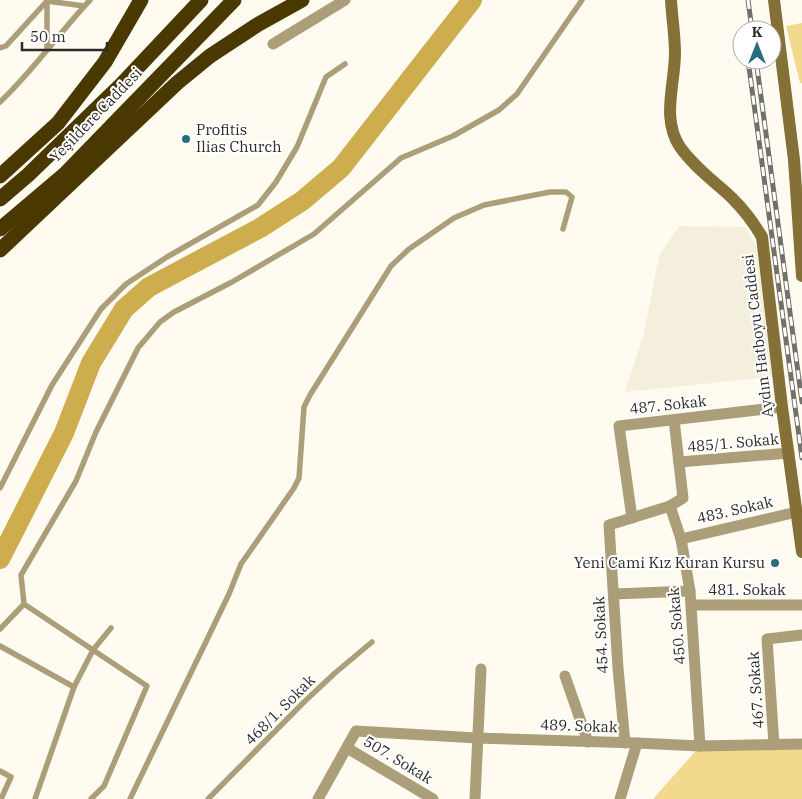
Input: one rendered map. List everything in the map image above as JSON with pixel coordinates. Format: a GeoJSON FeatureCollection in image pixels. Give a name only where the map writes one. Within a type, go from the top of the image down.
{"type":"FeatureCollection","features":[{"type":"Feature","properties":{"kind":"highway"},"geometry":{"type":"LineString","coordinates":[[0,176],[58,123],[105,62],[141,0]]}},
{"type":"Feature","properties":{"kind":"highway","name":"Yeşildere Caddesi"},"geometry":{"type":"LineString","coordinates":[[0,199],[28,176],[122,84],[201,0]]}},
{"type":"Feature","properties":{"kind":"highway","name":"Yeşildere Caddesi"},"geometry":{"type":"LineString","coordinates":[[0,229],[65,174],[234,0]]}},
{"type":"Feature","properties":{"kind":"highway"},"geometry":{"type":"LineString","coordinates":[[0,250],[178,83],[210,56],[257,25],[302,0]]}},
{"type":"Feature","properties":{"kind":"street"},"geometry":{"type":"LineString","coordinates":[[273,44],[345,0]]}},
{"type":"Feature","properties":{"kind":"street","name":"Aydın Hatboyu Caddesi"},"geometry":{"type":"LineString","coordinates":[[671,0],[675,55],[670,97],[672,129],[679,146],[692,161],[734,200],[752,220],[762,237],[782,407],[802,552]]}},
{"type":"Feature","properties":{"kind":"street"},"geometry":{"type":"LineString","coordinates":[[774,0],[794,160],[802,276]]}},
{"type":"Feature","properties":{"kind":"street"},"geometry":{"type":"LineString","coordinates":[[775,14],[782,0]]}},
{"type":"Feature","properties":{"kind":"street","name":"487. Sokak"},"geometry":{"type":"LineString","coordinates":[[632,518],[618,426],[782,407]]}},
{"type":"Feature","properties":{"kind":"street"},"geometry":{"type":"LineString","coordinates":[[632,518],[670,506],[683,498],[674,420]]}},
{"type":"Feature","properties":{"kind":"street","name":"485/1. Sokak"},"geometry":{"type":"LineString","coordinates":[[679,462],[789,453]]}},
{"type":"Feature","properties":{"kind":"street","name":"450. Sokak"},"geometry":{"type":"LineString","coordinates":[[670,506],[681,539],[692,605],[700,746]]}},
{"type":"Feature","properties":{"kind":"street","name":"483. Sokak"},"geometry":{"type":"LineString","coordinates":[[681,539],[797,512]]}},
{"type":"Feature","properties":{"kind":"street","name":"454. Sokak"},"geometry":{"type":"LineString","coordinates":[[625,743],[609,525],[632,518]]}},
{"type":"Feature","properties":{"kind":"street"},"geometry":{"type":"LineString","coordinates":[[614,594],[690,591]]}},
{"type":"Feature","properties":{"kind":"street","name":"481. Sokak"},"geometry":{"type":"LineString","coordinates":[[692,605],[802,605]]}},
{"type":"Feature","properties":{"kind":"street","name":"467. Sokak"},"geometry":{"type":"LineString","coordinates":[[774,745],[767,639],[802,635]]}},
{"type":"Feature","properties":{"kind":"street"},"geometry":{"type":"LineString","coordinates":[[475,799],[480,669]]}},
{"type":"Feature","properties":{"kind":"street"},"geometry":{"type":"LineString","coordinates":[[565,676],[588,742]]}},
{"type":"Feature","properties":{"kind":"street","name":"489. Sokak"},"geometry":{"type":"LineString","coordinates":[[347,748],[356,731],[477,738],[700,746],[802,744]]}},
{"type":"Feature","properties":{"kind":"street"},"geometry":{"type":"LineString","coordinates":[[620,799],[637,743]]}},
{"type":"Feature","properties":{"kind":"street"},"geometry":{"type":"LineString","coordinates":[[318,799],[347,748]]}},
{"type":"Feature","properties":{"kind":"street","name":"507. Sokak"},"geometry":{"type":"LineString","coordinates":[[347,748],[433,799]]}},
{"type":"Feature","properties":{"kind":"lane"},"geometry":{"type":"LineString","coordinates":[[47,0],[84,6]]}},
{"type":"Feature","properties":{"kind":"lane"},"geometry":{"type":"LineString","coordinates":[[47,0],[47,48]]}},
{"type":"Feature","properties":{"kind":"lane"},"geometry":{"type":"LineString","coordinates":[[0,48],[6,46],[47,0]]}},
{"type":"Feature","properties":{"kind":"lane"},"geometry":{"type":"LineString","coordinates":[[0,102],[19,84],[47,48],[90,0]]}},
{"type":"Feature","properties":{"kind":"lane"},"geometry":{"type":"LineString","coordinates":[[0,629],[24,604],[22,575],[76,481],[96,432],[138,348],[156,327],[174,312],[232,282],[314,234],[401,158],[453,136],[499,110],[517,94],[582,0]]}},
{"type":"Feature","properties":{"kind":"lane"},"geometry":{"type":"LineString","coordinates":[[0,488],[52,386],[101,309],[126,284],[258,205],[276,182],[297,147],[326,77],[345,64]]}},
{"type":"Feature","properties":{"kind":"lane"},"geometry":{"type":"LineString","coordinates":[[130,799],[229,594],[241,564],[299,478],[304,407],[391,266],[409,249],[454,218],[484,205],[550,192],[566,192],[572,197],[563,229]]}},
{"type":"Feature","properties":{"kind":"lane"},"geometry":{"type":"LineString","coordinates":[[24,604],[147,686],[104,786],[91,799]]}},
{"type":"Feature","properties":{"kind":"lane"},"geometry":{"type":"LineString","coordinates":[[35,799],[74,687],[93,650],[110,628]]}},
{"type":"Feature","properties":{"kind":"lane","name":"468/1. Sokak"},"geometry":{"type":"LineString","coordinates":[[208,799],[304,702],[372,642]]}},
{"type":"Feature","properties":{"kind":"lane"},"geometry":{"type":"LineString","coordinates":[[0,646],[74,687]]}},
{"type":"Feature","properties":{"kind":"lane"},"geometry":{"type":"LineString","coordinates":[[0,771],[11,777],[0,799]]}},
{"type":"Feature","properties":{"kind":"shaded area"},"geometry":{"type":"Polygon","coordinates":[[[802,23],[802,83],[800,83],[786,26],[802,23]]]}},
{"type":"Feature","properties":{"kind":"shaded area"},"geometry":{"type":"Polygon","coordinates":[[[679,226],[745,227],[757,248],[772,377],[625,392],[644,333],[659,256],[679,226]]]}},
{"type":"Feature","properties":{"kind":"shaded area"},"geometry":{"type":"Polygon","coordinates":[[[802,744],[802,799],[653,799],[700,746],[802,744]]]}},
{"type":"Feature","properties":{"kind":"waterway"},"geometry":{"type":"LineString","coordinates":[[0,559],[64,433],[91,363],[124,309],[149,287],[260,228],[302,201],[341,168],[472,0]]}},
{"type":"Feature","properties":{"kind":"railway"},"geometry":{"type":"LineString","coordinates":[[748,0],[751,20]]}},
{"type":"Feature","properties":{"kind":"railway"},"geometry":{"type":"LineString","coordinates":[[749,70],[802,458]]}},
{"type":"Feature","properties":{"kind":"railway"},"geometry":{"type":"LineString","coordinates":[[757,70],[802,402]]}},
{"type":"Feature","properties":{"kind":"place","name":"Profitis Ilias Church"},"geometry":{"type":"Point","coordinates":[186,139]}},
{"type":"Feature","properties":{"kind":"place","name":"Yeni Cami Kız Kuran Kursu"},"geometry":{"type":"Point","coordinates":[775,563]}}]}
